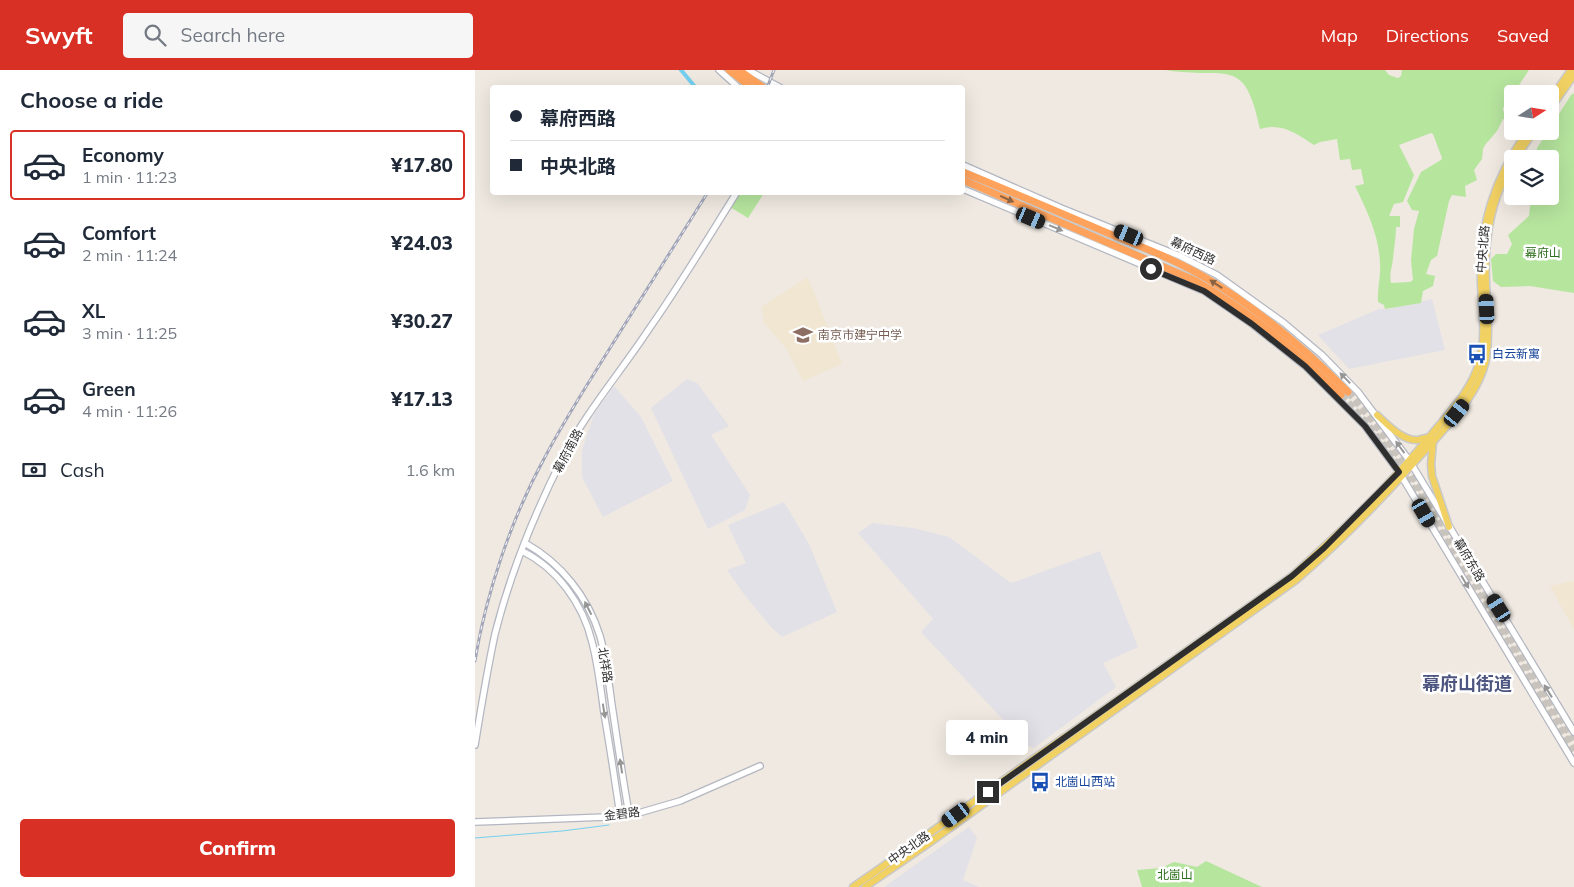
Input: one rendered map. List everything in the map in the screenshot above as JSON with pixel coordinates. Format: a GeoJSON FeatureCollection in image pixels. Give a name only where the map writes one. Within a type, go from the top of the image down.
{"type":"FeatureCollection","features":[{"type":"Feature","properties":{"kind":"highway"},"geometry":{"type":"LineString","coordinates":[[729,70],[757,85]]}},
{"type":"Feature","properties":{"kind":"highway"},"geometry":{"type":"LineString","coordinates":[[739,70],[744,79]]}},
{"type":"Feature","properties":{"kind":"highway","name":"幕府西路"},"geometry":{"type":"LineString","coordinates":[[965,173],[1151,251],[1205,277],[1244,302],[1311,356],[1344,394],[1309,362],[1267,328],[1204,286],[965,181]]}},
{"type":"Feature","properties":{"kind":"main road"},"geometry":{"type":"LineString","coordinates":[[719,70],[769,85]]}},
{"type":"Feature","properties":{"kind":"main road"},"geometry":{"type":"LineString","coordinates":[[1559,87],[1571,70]]}},
{"type":"Feature","properties":{"kind":"main road"},"geometry":{"type":"LineString","coordinates":[[1559,97],[1574,76]]}},
{"type":"Feature","properties":{"kind":"main road","name":"中央北路"},"geometry":{"type":"LineString","coordinates":[[1431,439],[1463,396],[1476,372],[1483,343],[1481,260],[1485,224],[1499,179],[1523,140]]}},
{"type":"Feature","properties":{"kind":"main road","name":"幕府西路"},"geometry":{"type":"LineString","coordinates":[[965,166],[1061,208],[1180,256],[1217,275],[1284,323],[1322,355],[1358,392],[1377,415]]}},
{"type":"Feature","properties":{"kind":"main road","name":"中央北路"},"geometry":{"type":"LineString","coordinates":[[853,887],[925,838],[1292,576],[1324,548],[1411,463],[1468,399],[1476,388],[1481,375],[1488,344],[1485,260],[1487,238],[1493,211],[1504,179]]}},
{"type":"Feature","properties":{"kind":"main road"},"geometry":{"type":"LineString","coordinates":[[965,190],[1204,291],[1252,324],[1305,366],[1365,426],[1400,474]]}},
{"type":"Feature","properties":{"kind":"main road","name":"幕府南路"},"geometry":{"type":"LineString","coordinates":[[475,745],[488,669],[507,593],[525,543],[561,460],[583,422],[650,328],[735,195]]}},
{"type":"Feature","properties":{"kind":"main road"},"geometry":{"type":"LineString","coordinates":[[1377,415],[1396,431],[1410,438],[1417,440],[1431,439],[1432,476],[1449,527]]}},
{"type":"Feature","properties":{"kind":"main road","name":"幕府东路"},"geometry":{"type":"LineString","coordinates":[[1377,415],[1411,463],[1574,732]]}},
{"type":"Feature","properties":{"kind":"main road","name":"中央北路"},"geometry":{"type":"LineString","coordinates":[[865,887],[1296,580],[1328,553],[1400,474]]}},
{"type":"Feature","properties":{"kind":"main road","name":"幕府东路"},"geometry":{"type":"LineString","coordinates":[[1400,474],[1574,763]]}},
{"type":"Feature","properties":{"kind":"main road","name":"北祥路"},"geometry":{"type":"LineString","coordinates":[[525,543],[550,560],[565,574],[584,600],[593,617],[600,638],[629,814]]}},
{"type":"Feature","properties":{"kind":"main road","name":"北祥路"},"geometry":{"type":"LineString","coordinates":[[522,551],[534,556],[559,579],[572,596],[585,620],[592,641],[620,816]]}},
{"type":"Feature","properties":{"kind":"main road"},"geometry":{"type":"LineString","coordinates":[[546,566],[546,561],[550,560]]}},
{"type":"Feature","properties":{"kind":"main road","name":"金碧路"},"geometry":{"type":"LineString","coordinates":[[475,822],[620,816],[664,807],[761,766]]}},
{"type":"Feature","properties":{"kind":"main road"},"geometry":{"type":"LineString","coordinates":[[615,783],[620,786],[623,782]]}},
{"type":"Feature","properties":{"kind":"shaded area","name":"南京市建宁中学"},"geometry":{"type":"Polygon","coordinates":[[[808,277],[842,364],[803,381],[786,348],[763,322],[761,307],[808,277]]]}},
{"type":"Feature","properties":{"kind":"shaded area"},"geometry":{"type":"Polygon","coordinates":[[[1432,299],[1445,350],[1349,369],[1318,335],[1379,309],[1389,309],[1432,299]]]}},
{"type":"Feature","properties":{"kind":"shaded area"},"geometry":{"type":"Polygon","coordinates":[[[687,379],[697,383],[729,426],[711,435],[750,495],[745,510],[708,529],[651,408],[687,379]]]}},
{"type":"Feature","properties":{"kind":"shaded area"},"geometry":{"type":"Polygon","coordinates":[[[614,386],[641,417],[673,481],[603,517],[582,477],[582,450],[594,414],[614,386]]]}},
{"type":"Feature","properties":{"kind":"shaded area"},"geometry":{"type":"Polygon","coordinates":[[[784,502],[809,544],[837,612],[782,637],[771,627],[743,593],[727,570],[746,563],[728,525],[784,502]]]}},
{"type":"Feature","properties":{"kind":"shaded area"},"geometry":{"type":"Polygon","coordinates":[[[872,523],[913,528],[949,537],[1011,583],[1100,551],[1138,647],[1103,663],[1116,687],[1034,748],[1027,745],[921,632],[933,619],[858,533],[872,523]]]}},
{"type":"Feature","properties":{"kind":"shaded area"},"geometry":{"type":"Polygon","coordinates":[[[1574,581],[1574,630],[1550,586],[1574,581]]]}},
{"type":"Feature","properties":{"kind":"shaded area"},"geometry":{"type":"Polygon","coordinates":[[[969,827],[977,838],[963,880],[979,887],[884,887],[969,827]]]}},
{"type":"Feature","properties":{"kind":"green space"},"geometry":{"type":"Polygon","coordinates":[[[1165,70],[1385,70],[1389,75],[1398,78],[1401,76],[1402,70],[1529,70],[1519,85],[1504,85],[1504,119],[1483,149],[1482,159],[1474,170],[1477,180],[1465,186],[1466,197],[1452,195],[1449,201],[1437,256],[1431,260],[1426,274],[1435,276],[1433,286],[1423,291],[1421,303],[1385,309],[1384,305],[1378,302],[1380,268],[1375,233],[1355,186],[1364,184],[1361,169],[1352,170],[1350,159],[1340,160],[1337,139],[1314,145],[1289,130],[1275,127],[1260,129],[1255,110],[1244,84],[1228,74],[1165,70]],[[1431,133],[1399,145],[1414,175],[1403,202],[1394,204],[1389,216],[1400,216],[1400,227],[1396,227],[1390,274],[1391,283],[1410,282],[1413,280],[1411,261],[1414,229],[1419,211],[1412,210],[1407,201],[1421,172],[1442,158],[1431,133]]]}},
{"type":"Feature","properties":{"kind":"green space","name":"幕府山"},"geometry":{"type":"Polygon","coordinates":[[[1574,93],[1574,293],[1530,286],[1501,287],[1493,281],[1491,259],[1496,254],[1507,254],[1512,244],[1508,235],[1529,216],[1530,205],[1559,205],[1559,150],[1537,150],[1537,148],[1542,140],[1559,140],[1559,114],[1574,93]]]}},
{"type":"Feature","properties":{"kind":"green space"},"geometry":{"type":"Polygon","coordinates":[[[738,195],[763,195],[748,218],[730,207],[738,195]]]}},
{"type":"Feature","properties":{"kind":"green space","name":"北崮山"},"geometry":{"type":"Polygon","coordinates":[[[1206,861],[1262,887],[1142,887],[1137,870],[1161,868],[1174,862],[1197,867],[1206,861]]]}},
{"type":"Feature","properties":{"kind":"waterway"},"geometry":{"type":"LineString","coordinates":[[681,70],[694,85]]}},
{"type":"Feature","properties":{"kind":"waterway"},"geometry":{"type":"LineString","coordinates":[[475,838],[609,825]]}},
{"type":"Feature","properties":{"kind":"tunnel"},"geometry":{"type":"LineString","coordinates":[[1348,392],[1384,436],[1416,482],[1574,740]]}},
{"type":"Feature","properties":{"kind":"tunnel"},"geometry":{"type":"LineString","coordinates":[[1341,395],[1375,434],[1406,477],[1574,751]]}},
{"type":"Feature","properties":{"kind":"railway"},"geometry":{"type":"LineString","coordinates":[[768,85],[774,70]]}},
{"type":"Feature","properties":{"kind":"railway"},"geometry":{"type":"LineString","coordinates":[[475,661],[493,582],[511,530],[533,480],[579,398],[706,195]]}},
{"type":"Feature","properties":{"kind":"place","name":"南京市建宁中学"},"geometry":{"type":"Point","coordinates":[803,335]}},
{"type":"Feature","properties":{"kind":"place","name":"白云新寓"},"geometry":{"type":"Point","coordinates":[1477,354]}},
{"type":"Feature","properties":{"kind":"place","name":"北崮山西站"},"geometry":{"type":"Point","coordinates":[1040,782]}},
{"type":"Feature","properties":{"kind":"district","name":"幕府山街道"},"geometry":{"type":"Point","coordinates":[1467,684]}},
{"type":"Feature","properties":{"kind":"route"},"geometry":{"type":"LineString","coordinates":[[988,792],[1292,576],[1324,548],[1399,472],[1365,426],[1305,366],[1252,324],[1204,291],[1151,269]]}}]}
